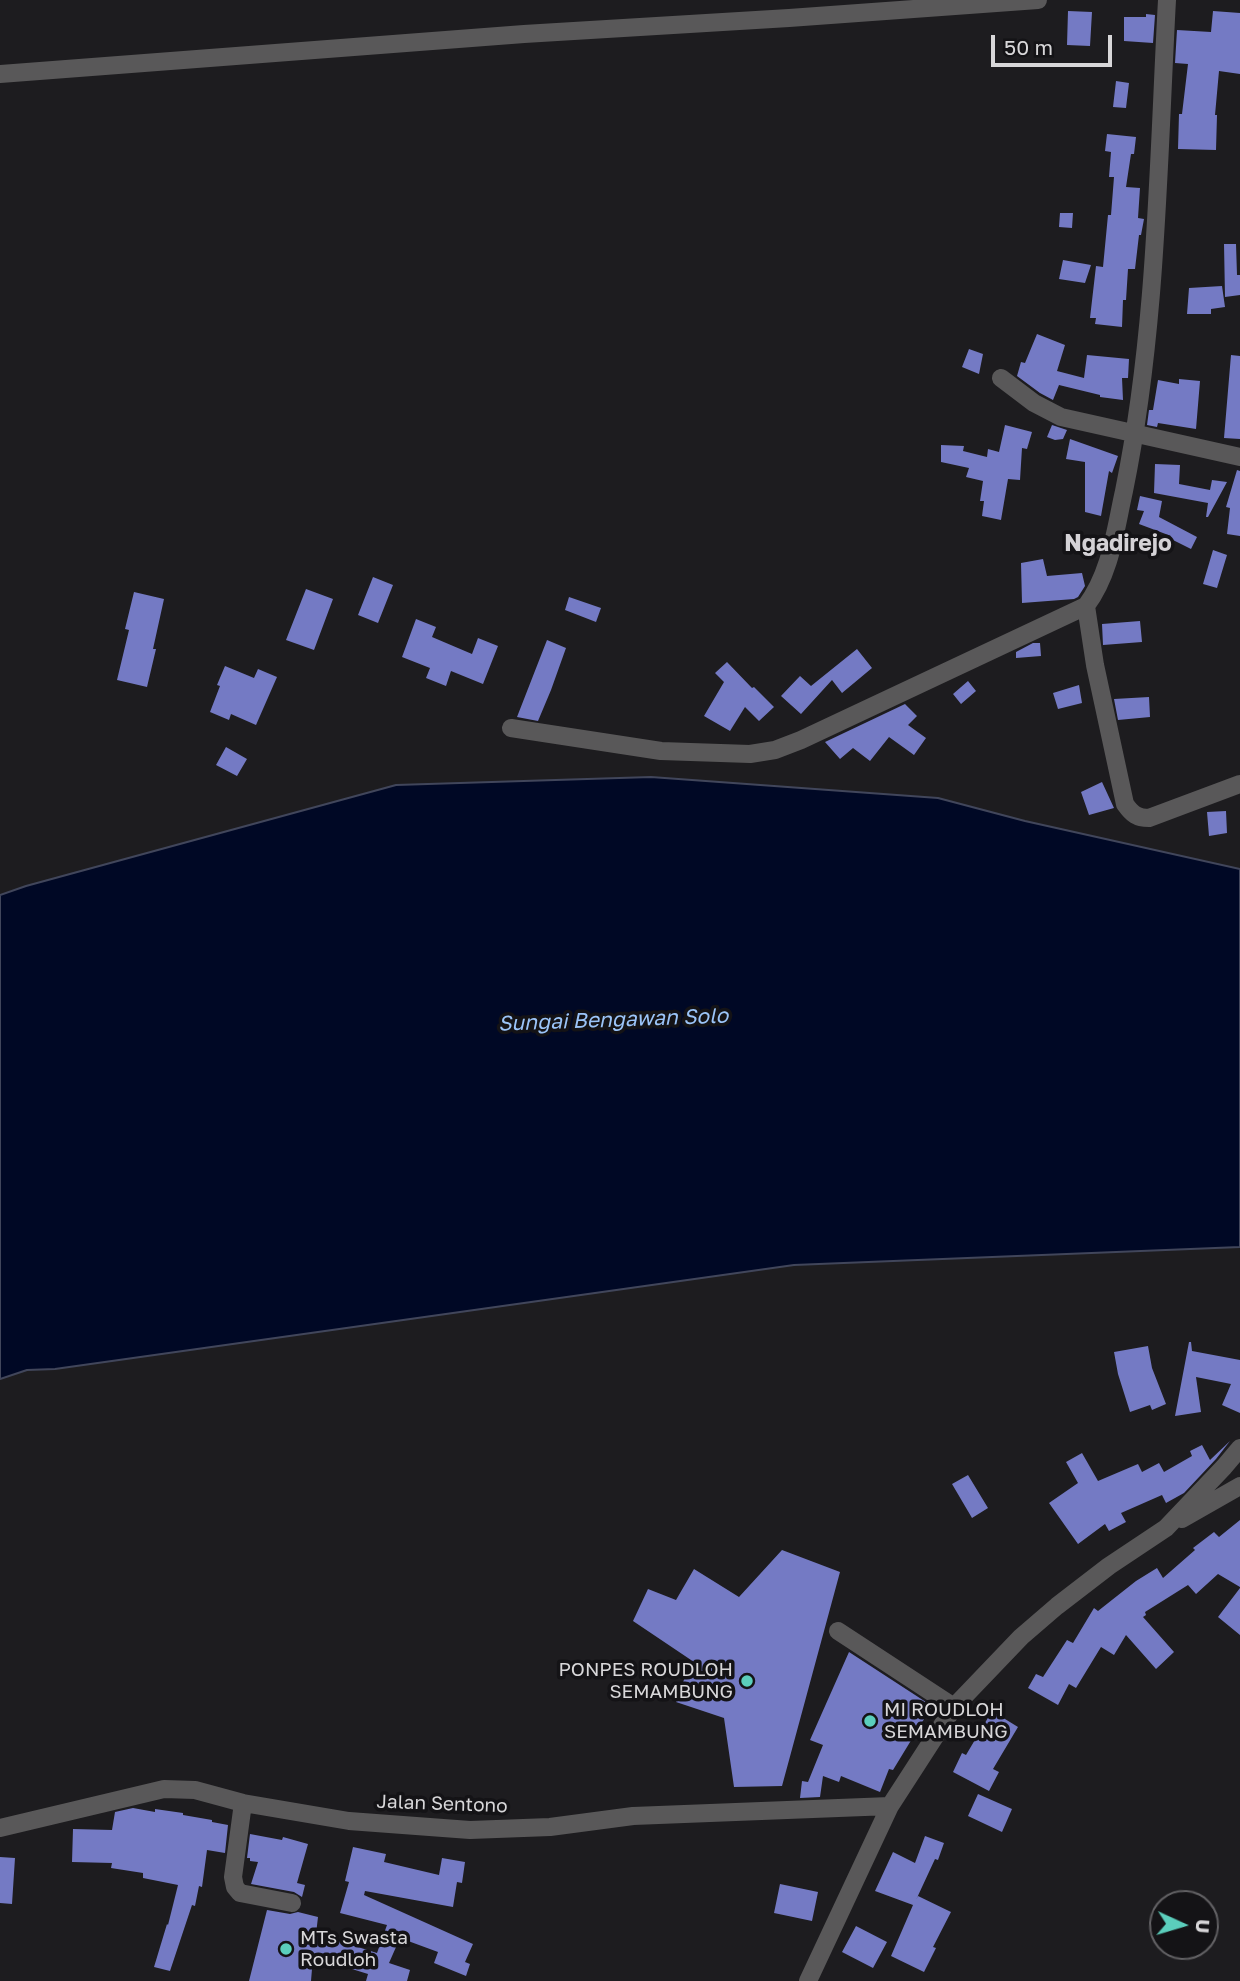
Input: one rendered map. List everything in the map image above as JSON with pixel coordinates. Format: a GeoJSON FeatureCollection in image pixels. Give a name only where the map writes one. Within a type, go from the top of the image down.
{"type":"FeatureCollection","features":[{"type":"Feature","properties":{"kind":"street"},"geometry":{"type":"LineString","coordinates":[[0,74],[498,36],[1038,0]]}},
{"type":"Feature","properties":{"kind":"street"},"geometry":{"type":"LineString","coordinates":[[511,728],[661,751],[750,754],[775,750],[1086,606],[1097,590],[1110,556],[1135,435],[1149,307],[1167,0]]}},
{"type":"Feature","properties":{"kind":"street"},"geometry":{"type":"LineString","coordinates":[[1001,378],[1034,403],[1061,417],[1240,457]]}},
{"type":"Feature","properties":{"kind":"street"},"geometry":{"type":"LineString","coordinates":[[1086,606],[1095,665],[1125,804],[1131,814],[1149,818],[1240,784]]}},
{"type":"Feature","properties":{"kind":"street"},"geometry":{"type":"LineString","coordinates":[[1166,1528],[1240,1448]]}},
{"type":"Feature","properties":{"kind":"street"},"geometry":{"type":"LineString","coordinates":[[808,1981],[890,1806],[954,1707],[1021,1637],[1057,1606],[1109,1566],[1166,1528],[1240,1486]]}},
{"type":"Feature","properties":{"kind":"street"},"geometry":{"type":"LineString","coordinates":[[838,1631],[954,1707]]}},
{"type":"Feature","properties":{"kind":"street","name":"Jalan Sentono"},"geometry":{"type":"LineString","coordinates":[[0,1828],[164,1789],[195,1790],[243,1803],[349,1821],[470,1829],[550,1827],[634,1816],[890,1806]]}},
{"type":"Feature","properties":{"kind":"street"},"geometry":{"type":"LineString","coordinates":[[243,1803],[233,1877],[235,1887],[240,1893],[292,1903]]}},
{"type":"Feature","properties":{"kind":"water","name":"Sungai Bengawan Solo"},"geometry":{"type":"Polygon","coordinates":[[[651,777],[938,798],[1025,821],[1240,869],[1240,1247],[794,1265],[55,1369],[27,1370],[0,1379],[0,895],[396,785],[651,777]]]}},
{"type":"Feature","properties":{"kind":"building"},"geometry":{"type":"Polygon","coordinates":[[[1068,11],[1092,12],[1090,46],[1067,45],[1068,11]]]}},
{"type":"Feature","properties":{"kind":"building"},"geometry":{"type":"Polygon","coordinates":[[[1213,11],[1240,13],[1240,74],[1219,71],[1215,115],[1216,150],[1178,149],[1179,114],[1182,114],[1188,64],[1175,63],[1177,30],[1211,32],[1213,11]]]}},
{"type":"Feature","properties":{"kind":"building"},"geometry":{"type":"Polygon","coordinates":[[[1146,14],[1155,15],[1153,43],[1124,41],[1124,17],[1146,17],[1146,14]]]}},
{"type":"Feature","properties":{"kind":"building"},"geometry":{"type":"Polygon","coordinates":[[[1116,81],[1129,83],[1126,108],[1113,107],[1116,81]]]}},
{"type":"Feature","properties":{"kind":"building"},"geometry":{"type":"Polygon","coordinates":[[[1107,134],[1136,137],[1126,187],[1140,188],[1138,218],[1144,219],[1135,269],[1128,269],[1122,327],[1095,324],[1096,318],[1090,318],[1096,266],[1103,267],[1108,215],[1111,215],[1114,177],[1109,177],[1111,152],[1105,151],[1107,134]]]}},
{"type":"Feature","properties":{"kind":"building"},"geometry":{"type":"Polygon","coordinates":[[[1060,213],[1073,213],[1072,228],[1059,227],[1060,213]]]}},
{"type":"Feature","properties":{"kind":"building"},"geometry":{"type":"Polygon","coordinates":[[[1224,244],[1236,244],[1240,295],[1225,297],[1224,244]]]}},
{"type":"Feature","properties":{"kind":"building"},"geometry":{"type":"Polygon","coordinates":[[[1063,260],[1091,265],[1085,283],[1059,279],[1063,260]]]}},
{"type":"Feature","properties":{"kind":"building"},"geometry":{"type":"Polygon","coordinates":[[[1222,286],[1225,307],[1211,309],[1211,314],[1187,314],[1189,288],[1222,286]]]}},
{"type":"Feature","properties":{"kind":"building"},"geometry":{"type":"Polygon","coordinates":[[[1037,334],[1065,345],[1057,371],[1084,378],[1087,355],[1129,359],[1128,378],[1122,378],[1123,400],[1100,397],[1059,385],[1053,400],[1017,376],[1021,362],[1025,363],[1037,334]]]}},
{"type":"Feature","properties":{"kind":"building"},"geometry":{"type":"Polygon","coordinates":[[[969,349],[983,354],[979,374],[962,367],[969,349]]]}},
{"type":"Feature","properties":{"kind":"building"},"geometry":{"type":"Polygon","coordinates":[[[1231,355],[1240,356],[1240,439],[1224,438],[1231,355]]]}},
{"type":"Feature","properties":{"kind":"building"},"geometry":{"type":"Polygon","coordinates":[[[1179,379],[1200,381],[1196,429],[1158,423],[1157,427],[1147,425],[1149,410],[1153,410],[1158,380],[1179,384],[1179,379]]]}},
{"type":"Feature","properties":{"kind":"building"},"geometry":{"type":"Polygon","coordinates":[[[1005,425],[1032,432],[1027,449],[1022,448],[1020,480],[1008,479],[1001,520],[982,516],[984,501],[980,501],[983,481],[966,477],[969,468],[941,462],[941,445],[964,446],[963,451],[987,457],[988,449],[999,452],[1005,425]]]}},
{"type":"Feature","properties":{"kind":"building"},"geometry":{"type":"Polygon","coordinates":[[[1052,425],[1067,430],[1063,439],[1047,437],[1052,425]]]}},
{"type":"Feature","properties":{"kind":"building"},"geometry":{"type":"Polygon","coordinates":[[[1070,439],[1118,456],[1112,473],[1109,471],[1101,516],[1085,512],[1085,462],[1066,459],[1070,439]]]}},
{"type":"Feature","properties":{"kind":"building"},"geometry":{"type":"Polygon","coordinates":[[[1155,464],[1180,465],[1179,484],[1210,490],[1212,480],[1227,482],[1208,517],[1208,503],[1154,493],[1155,464]]]}},
{"type":"Feature","properties":{"kind":"building"},"geometry":{"type":"Polygon","coordinates":[[[1237,470],[1240,471],[1240,536],[1227,534],[1230,508],[1226,507],[1237,470]]]}},
{"type":"Feature","properties":{"kind":"building"},"geometry":{"type":"Polygon","coordinates":[[[1140,496],[1162,501],[1159,517],[1197,537],[1191,549],[1169,538],[1171,536],[1139,524],[1144,511],[1137,510],[1140,496]]]}},
{"type":"Feature","properties":{"kind":"building"},"geometry":{"type":"Polygon","coordinates":[[[1213,550],[1227,555],[1217,588],[1203,584],[1213,550]]]}},
{"type":"Feature","properties":{"kind":"building"},"geometry":{"type":"Polygon","coordinates":[[[1043,559],[1047,576],[1082,573],[1085,586],[1078,597],[1022,603],[1021,563],[1043,559]]]}},
{"type":"Feature","properties":{"kind":"building"},"geometry":{"type":"Polygon","coordinates":[[[373,577],[393,585],[378,623],[358,615],[373,577]]]}},
{"type":"Feature","properties":{"kind":"building"},"geometry":{"type":"Polygon","coordinates":[[[306,589],[333,599],[314,650],[286,640],[306,589]]]}},
{"type":"Feature","properties":{"kind":"building"},"geometry":{"type":"Polygon","coordinates":[[[134,592],[164,599],[147,687],[117,680],[129,630],[125,629],[134,592]]]}},
{"type":"Feature","properties":{"kind":"building"},"geometry":{"type":"Polygon","coordinates":[[[569,597],[601,608],[596,622],[565,610],[569,597]]]}},
{"type":"Feature","properties":{"kind":"building"},"geometry":{"type":"Polygon","coordinates":[[[416,619],[436,627],[432,637],[472,654],[478,638],[498,646],[483,684],[451,671],[446,686],[426,678],[430,668],[402,657],[416,619]]]}},
{"type":"Feature","properties":{"kind":"building"},"geometry":{"type":"Polygon","coordinates":[[[1140,621],[1142,642],[1103,645],[1102,624],[1140,621]]]}},
{"type":"Feature","properties":{"kind":"building"},"geometry":{"type":"Polygon","coordinates":[[[547,640],[566,648],[551,690],[538,721],[517,717],[547,640]]]}},
{"type":"Feature","properties":{"kind":"building"},"geometry":{"type":"Polygon","coordinates":[[[1033,643],[1040,643],[1041,656],[1016,658],[1016,652],[1033,643]]]}},
{"type":"Feature","properties":{"kind":"building"},"geometry":{"type":"Polygon","coordinates":[[[857,649],[872,668],[842,693],[832,680],[801,714],[781,696],[800,676],[811,686],[857,649]]]}},
{"type":"Feature","properties":{"kind":"building"},"geometry":{"type":"Polygon","coordinates":[[[727,662],[774,707],[759,721],[745,707],[730,731],[704,716],[724,682],[715,673],[727,662]]]}},
{"type":"Feature","properties":{"kind":"building"},"geometry":{"type":"Polygon","coordinates":[[[225,666],[254,678],[258,669],[277,677],[256,725],[231,714],[229,720],[210,712],[225,666]]]}},
{"type":"Feature","properties":{"kind":"building"},"geometry":{"type":"Polygon","coordinates":[[[968,681],[976,691],[961,704],[953,694],[968,681]]]}},
{"type":"Feature","properties":{"kind":"building"},"geometry":{"type":"Polygon","coordinates":[[[1079,685],[1082,703],[1058,709],[1053,693],[1079,685]]]}},
{"type":"Feature","properties":{"kind":"building"},"geometry":{"type":"Polygon","coordinates":[[[1149,697],[1150,717],[1118,720],[1114,699],[1149,697]]]}},
{"type":"Feature","properties":{"kind":"building"},"geometry":{"type":"Polygon","coordinates":[[[905,704],[917,716],[908,725],[926,738],[914,755],[889,737],[870,761],[853,748],[840,759],[825,742],[905,704]]]}},
{"type":"Feature","properties":{"kind":"building"},"geometry":{"type":"Polygon","coordinates":[[[226,747],[247,759],[237,776],[216,765],[226,747]]]}},
{"type":"Feature","properties":{"kind":"building"},"geometry":{"type":"Polygon","coordinates":[[[1102,782],[1114,808],[1089,815],[1081,792],[1102,782]]]}},
{"type":"Feature","properties":{"kind":"building"},"geometry":{"type":"Polygon","coordinates":[[[1226,811],[1227,833],[1209,836],[1207,812],[1226,811]]]}},
{"type":"Feature","properties":{"kind":"building"},"geometry":{"type":"Polygon","coordinates":[[[1189,1342],[1192,1351],[1240,1360],[1240,1413],[1222,1405],[1231,1384],[1196,1377],[1201,1412],[1175,1416],[1189,1342]]]}},
{"type":"Feature","properties":{"kind":"building"},"geometry":{"type":"Polygon","coordinates":[[[1148,1346],[1152,1368],[1166,1404],[1152,1410],[1150,1405],[1130,1412],[1114,1352],[1148,1346]]]}},
{"type":"Feature","properties":{"kind":"building"},"geometry":{"type":"Polygon","coordinates":[[[1230,1441],[1184,1493],[1166,1503],[1162,1495],[1121,1513],[1126,1522],[1109,1531],[1105,1524],[1078,1544],[1049,1503],[1078,1483],[1066,1462],[1082,1453],[1098,1481],[1138,1464],[1142,1472],[1159,1463],[1164,1472],[1192,1456],[1190,1451],[1202,1445],[1210,1460],[1230,1441]]]}},
{"type":"Feature","properties":{"kind":"building"},"geometry":{"type":"Polygon","coordinates":[[[968,1475],[988,1508],[972,1518],[952,1484],[968,1475]]]}},
{"type":"Feature","properties":{"kind":"building"},"geometry":{"type":"Polygon","coordinates":[[[1240,1520],[1240,1587],[1218,1574],[1196,1594],[1188,1585],[1145,1612],[1143,1617],[1174,1652],[1156,1669],[1126,1635],[1114,1655],[1101,1647],[1076,1688],[1069,1684],[1058,1705],[1028,1688],[1036,1674],[1043,1677],[1067,1640],[1073,1643],[1094,1608],[1098,1611],[1157,1568],[1163,1578],[1195,1550],[1193,1548],[1214,1532],[1219,1537],[1240,1520]]]}},
{"type":"Feature","properties":{"kind":"building","name":"PONPES ROUDLOH SEMAMBUNG"},"geometry":{"type":"Polygon","coordinates":[[[782,1550],[840,1572],[782,1786],[734,1787],[724,1718],[676,1702],[691,1660],[633,1621],[648,1589],[676,1600],[694,1569],[739,1597],[782,1550]]]}},
{"type":"Feature","properties":{"kind":"building"},"geometry":{"type":"Polygon","coordinates":[[[1240,1588],[1240,1635],[1218,1617],[1240,1588]]]}},
{"type":"Feature","properties":{"kind":"building","name":"MI ROUDLOH SEMAMBUNG"},"geometry":{"type":"Polygon","coordinates":[[[849,1652],[932,1706],[893,1770],[889,1769],[880,1792],[841,1776],[839,1782],[823,1776],[820,1797],[800,1798],[802,1781],[808,1782],[823,1745],[810,1740],[849,1652]]]}},
{"type":"Feature","properties":{"kind":"building"},"geometry":{"type":"Polygon","coordinates":[[[992,1711],[1018,1727],[993,1769],[999,1772],[989,1791],[953,1772],[962,1753],[966,1755],[992,1711]]]}},
{"type":"Feature","properties":{"kind":"building"},"geometry":{"type":"Polygon","coordinates":[[[978,1794],[1012,1809],[1002,1832],[968,1816],[978,1794]]]}},
{"type":"Feature","properties":{"kind":"building"},"geometry":{"type":"Polygon","coordinates":[[[133,1808],[183,1813],[228,1825],[225,1853],[207,1850],[202,1887],[199,1886],[195,1906],[192,1905],[170,1971],[154,1967],[178,1885],[143,1878],[143,1873],[111,1868],[112,1863],[72,1862],[73,1829],[112,1830],[115,1812],[133,1808]]]}},
{"type":"Feature","properties":{"kind":"building"},"geometry":{"type":"Polygon","coordinates":[[[250,1834],[282,1840],[283,1837],[308,1844],[297,1883],[305,1885],[302,1897],[294,1892],[251,1884],[258,1862],[247,1858],[250,1834]]]}},
{"type":"Feature","properties":{"kind":"building"},"geometry":{"type":"Polygon","coordinates":[[[925,1836],[944,1843],[938,1860],[935,1859],[916,1900],[918,1896],[951,1912],[924,1972],[891,1956],[913,1905],[875,1891],[893,1852],[915,1863],[925,1836]]]}},
{"type":"Feature","properties":{"kind":"building"},"geometry":{"type":"Polygon","coordinates":[[[353,1847],[386,1854],[384,1862],[439,1875],[442,1858],[465,1862],[462,1883],[457,1882],[453,1907],[365,1891],[364,1895],[473,1944],[465,1962],[470,1964],[466,1976],[434,1963],[438,1952],[400,1938],[389,1963],[410,1970],[407,1981],[366,1981],[368,1974],[313,1957],[311,1981],[249,1981],[267,1910],[290,1914],[298,1912],[318,1917],[316,1934],[377,1953],[387,1925],[340,1913],[349,1882],[345,1881],[353,1847]]]}},
{"type":"Feature","properties":{"kind":"building"},"geometry":{"type":"Polygon","coordinates":[[[0,1857],[15,1858],[12,1904],[0,1903],[0,1857]]]}},
{"type":"Feature","properties":{"kind":"building"},"geometry":{"type":"Polygon","coordinates":[[[780,1884],[818,1892],[812,1921],[774,1913],[780,1884]]]}},
{"type":"Feature","properties":{"kind":"building"},"geometry":{"type":"Polygon","coordinates":[[[856,1926],[887,1942],[873,1968],[842,1952],[856,1926]]]}},
{"type":"Feature","properties":{"kind":"place","name":"PONPES ROUDLOH SEMAMBUNG"},"geometry":{"type":"Point","coordinates":[747,1681]}},
{"type":"Feature","properties":{"kind":"place","name":"MI ROUDLOH SEMAMBUNG"},"geometry":{"type":"Point","coordinates":[870,1721]}},
{"type":"Feature","properties":{"kind":"place","name":"MTs Swasta Roudloh"},"geometry":{"type":"Point","coordinates":[286,1949]}},
{"type":"Feature","properties":{"kind":"district","name":"Ngadirejo"},"geometry":{"type":"Point","coordinates":[1118,544]}}]}
